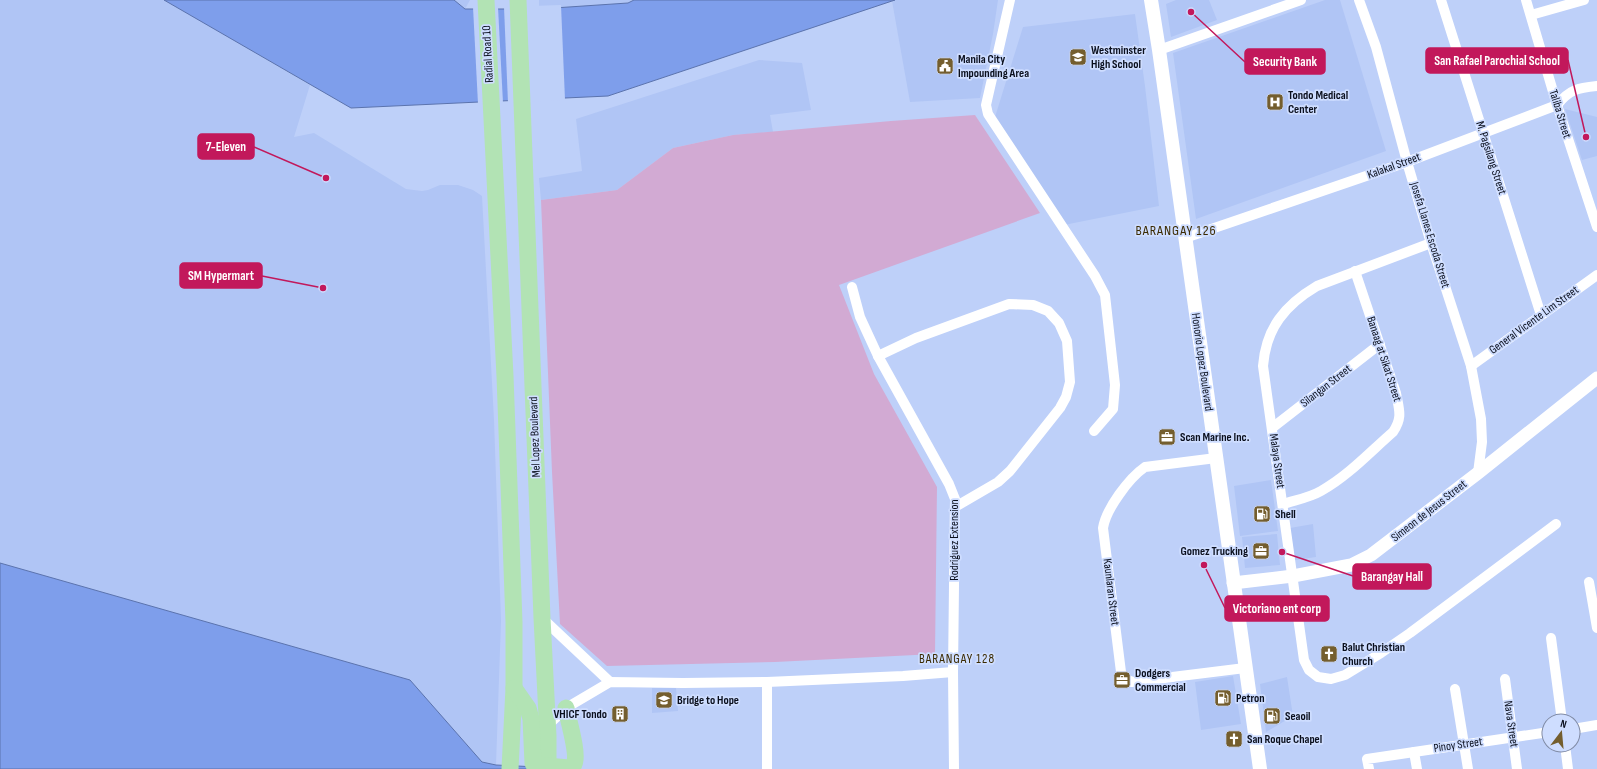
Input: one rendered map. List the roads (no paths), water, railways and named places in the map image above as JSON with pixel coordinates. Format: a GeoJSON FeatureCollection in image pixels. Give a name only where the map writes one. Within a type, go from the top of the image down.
{"type":"FeatureCollection","features":[{"type":"Feature","properties":{"kind":"highway","name":"Radial Road 10"},"geometry":{"type":"LineString","coordinates":[[486,2],[510,498],[514,622],[514,688]]}},
{"type":"Feature","properties":{"kind":"highway","name":"Mel Lopez Boulevard"},"geometry":{"type":"LineString","coordinates":[[518,2],[542,618],[548,725],[548,762]]}},
{"type":"Feature","properties":{"kind":"highway"},"geometry":{"type":"LineString","coordinates":[[514,688],[528,708],[530,714],[534,765],[570,768],[575,763],[574,746],[566,708]]}},
{"type":"Feature","properties":{"kind":"highway"},"geometry":{"type":"LineString","coordinates":[[510,765],[514,688]]}},
{"type":"Feature","properties":{"kind":"main road","name":"Honorio Lopez Boulevard"},"geometry":{"type":"LineString","coordinates":[[1151,0],[1160,50],[1260,769]]}},
{"type":"Feature","properties":{"kind":"street"},"geometry":{"type":"LineString","coordinates":[[1010,0],[986,106],[988,114],[1095,276],[1105,295],[1115,385],[1113,409],[1094,431]]}},
{"type":"Feature","properties":{"kind":"street"},"geometry":{"type":"LineString","coordinates":[[1160,50],[1301,0]]}},
{"type":"Feature","properties":{"kind":"street","name":"Josefa Llanes Escoda Street"},"geometry":{"type":"LineString","coordinates":[[1359,0],[1376,47],[1407,162],[1431,243],[1471,366],[1481,419],[1482,434],[1478,473]]}},
{"type":"Feature","properties":{"kind":"street","name":"M. Pagsilang Street"},"geometry":{"type":"LineString","coordinates":[[1441,0],[1541,315]]}},
{"type":"Feature","properties":{"kind":"street","name":"Taliba Street"},"geometry":{"type":"LineString","coordinates":[[1526,0],[1557,105],[1597,227]]}},
{"type":"Feature","properties":{"kind":"street"},"geometry":{"type":"LineString","coordinates":[[1531,15],[1584,0]]}},
{"type":"Feature","properties":{"kind":"street","name":"Kalakal Street"},"geometry":{"type":"LineString","coordinates":[[1185,238],[1407,162],[1557,105],[1565,95],[1575,89],[1597,86]]}},
{"type":"Feature","properties":{"kind":"street","name":"Malaya Street"},"geometry":{"type":"LineString","coordinates":[[1431,243],[1317,286],[1302,295],[1277,320],[1264,351],[1263,366],[1304,660],[1308,670],[1318,677],[1331,679],[1345,675],[1381,653],[1556,524]]}},
{"type":"Feature","properties":{"kind":"street","name":"Banaag at Sikat Street"},"geometry":{"type":"LineString","coordinates":[[1283,504],[1320,492],[1345,475],[1393,432],[1399,424],[1400,414],[1396,393],[1355,271]]}},
{"type":"Feature","properties":{"kind":"street","name":"General Vicente Lim Street"},"geometry":{"type":"LineString","coordinates":[[1471,366],[1597,275]]}},
{"type":"Feature","properties":{"kind":"street","name":"Rodriguez Extension"},"geometry":{"type":"LineString","coordinates":[[852,288],[860,317],[878,356],[953,492],[955,507],[953,672],[954,769]]}},
{"type":"Feature","properties":{"kind":"street"},"geometry":{"type":"LineString","coordinates":[[878,356],[916,338],[1009,304],[1033,305],[1048,311],[1060,323],[1066,341],[1070,382],[1066,397],[1060,408],[1010,471],[998,482],[955,507]]}},
{"type":"Feature","properties":{"kind":"street","name":"Silangan Street"},"geometry":{"type":"LineString","coordinates":[[1272,428],[1380,344]]}},
{"type":"Feature","properties":{"kind":"street","name":"Simeon de Jesus Street"},"geometry":{"type":"LineString","coordinates":[[1233,583],[1293,576],[1351,565],[1371,555],[1478,473],[1597,378]]}},
{"type":"Feature","properties":{"kind":"street","name":"Kaunlaran Street"},"geometry":{"type":"LineString","coordinates":[[1216,458],[1145,467],[1137,473],[1104,519],[1103,528],[1121,672],[1124,678],[1132,682],[1245,668]]}},
{"type":"Feature","properties":{"kind":"street"},"geometry":{"type":"LineString","coordinates":[[1589,582],[1597,628]]}},
{"type":"Feature","properties":{"kind":"street"},"geometry":{"type":"LineString","coordinates":[[542,618],[610,682]]}},
{"type":"Feature","properties":{"kind":"street"},"geometry":{"type":"LineString","coordinates":[[1551,638],[1561,713]]}},
{"type":"Feature","properties":{"kind":"street"},"geometry":{"type":"LineString","coordinates":[[548,725],[566,708],[610,682],[767,682],[903,676],[953,672]]}},
{"type":"Feature","properties":{"kind":"street","name":"Nava Street"},"geometry":{"type":"LineString","coordinates":[[1505,679],[1517,769]]}},
{"type":"Feature","properties":{"kind":"street"},"geometry":{"type":"LineString","coordinates":[[767,682],[767,769]]}},
{"type":"Feature","properties":{"kind":"street"},"geometry":{"type":"LineString","coordinates":[[1455,689],[1468,769]]}},
{"type":"Feature","properties":{"kind":"street"},"geometry":{"type":"LineString","coordinates":[[1581,728],[1597,725]]}},
{"type":"Feature","properties":{"kind":"street","name":"Pinoy Street"},"geometry":{"type":"LineString","coordinates":[[1368,764],[1414,752],[1541,733]]}},
{"type":"Feature","properties":{"kind":"street"},"geometry":{"type":"LineString","coordinates":[[1414,752],[1417,769]]}},
{"type":"Feature","properties":{"kind":"street"},"geometry":{"type":"LineString","coordinates":[[1566,753],[1568,769]]}},
{"type":"Feature","properties":{"kind":"place","name":"Security Bank"},"geometry":{"type":"Point","coordinates":[1191,12]}},
{"type":"Feature","properties":{"kind":"place","name":"Westminster High School"},"geometry":{"type":"Point","coordinates":[1078,57]}},
{"type":"Feature","properties":{"kind":"place","name":"Manila City Impounding Area"},"geometry":{"type":"Point","coordinates":[945,66]}},
{"type":"Feature","properties":{"kind":"place","name":"Tondo Medical Center"},"geometry":{"type":"Point","coordinates":[1275,102]}},
{"type":"Feature","properties":{"kind":"place","name":"San Rafael Parochial School"},"geometry":{"type":"Point","coordinates":[1586,137]}},
{"type":"Feature","properties":{"kind":"place","name":"7-Eleven"},"geometry":{"type":"Point","coordinates":[326,178]}},
{"type":"Feature","properties":{"kind":"place","name":"SM Hypermart"},"geometry":{"type":"Point","coordinates":[323,288]}},
{"type":"Feature","properties":{"kind":"place","name":"Scan Marine Inc."},"geometry":{"type":"Point","coordinates":[1167,437]}},
{"type":"Feature","properties":{"kind":"place","name":"Shell"},"geometry":{"type":"Point","coordinates":[1262,514]}},
{"type":"Feature","properties":{"kind":"place","name":"Gomez Trucking"},"geometry":{"type":"Point","coordinates":[1261,551]}},
{"type":"Feature","properties":{"kind":"place","name":"Barangay Hall"},"geometry":{"type":"Point","coordinates":[1282,552]}},
{"type":"Feature","properties":{"kind":"place","name":"Victoriano ent corp"},"geometry":{"type":"Point","coordinates":[1204,565]}},
{"type":"Feature","properties":{"kind":"place","name":"Balut Christian Church"},"geometry":{"type":"Point","coordinates":[1329,654]}},
{"type":"Feature","properties":{"kind":"place","name":"Dodgers Commercial"},"geometry":{"type":"Point","coordinates":[1122,680]}},
{"type":"Feature","properties":{"kind":"place","name":"Petron"},"geometry":{"type":"Point","coordinates":[1223,698]}},
{"type":"Feature","properties":{"kind":"place","name":"Bridge to Hope"},"geometry":{"type":"Point","coordinates":[664,700]}},
{"type":"Feature","properties":{"kind":"place","name":"VHICF Tondo"},"geometry":{"type":"Point","coordinates":[620,714]}},
{"type":"Feature","properties":{"kind":"place","name":"Seaoil"},"geometry":{"type":"Point","coordinates":[1272,716]}},
{"type":"Feature","properties":{"kind":"place","name":"San Roque Chapel"},"geometry":{"type":"Point","coordinates":[1234,739]}},
{"type":"Feature","properties":{"kind":"district","name":"BARANGAY 126"},"geometry":{"type":"Point","coordinates":[1176,230]}},
{"type":"Feature","properties":{"kind":"district","name":"BARANGAY 128"},"geometry":{"type":"Point","coordinates":[957,659]}}]}
